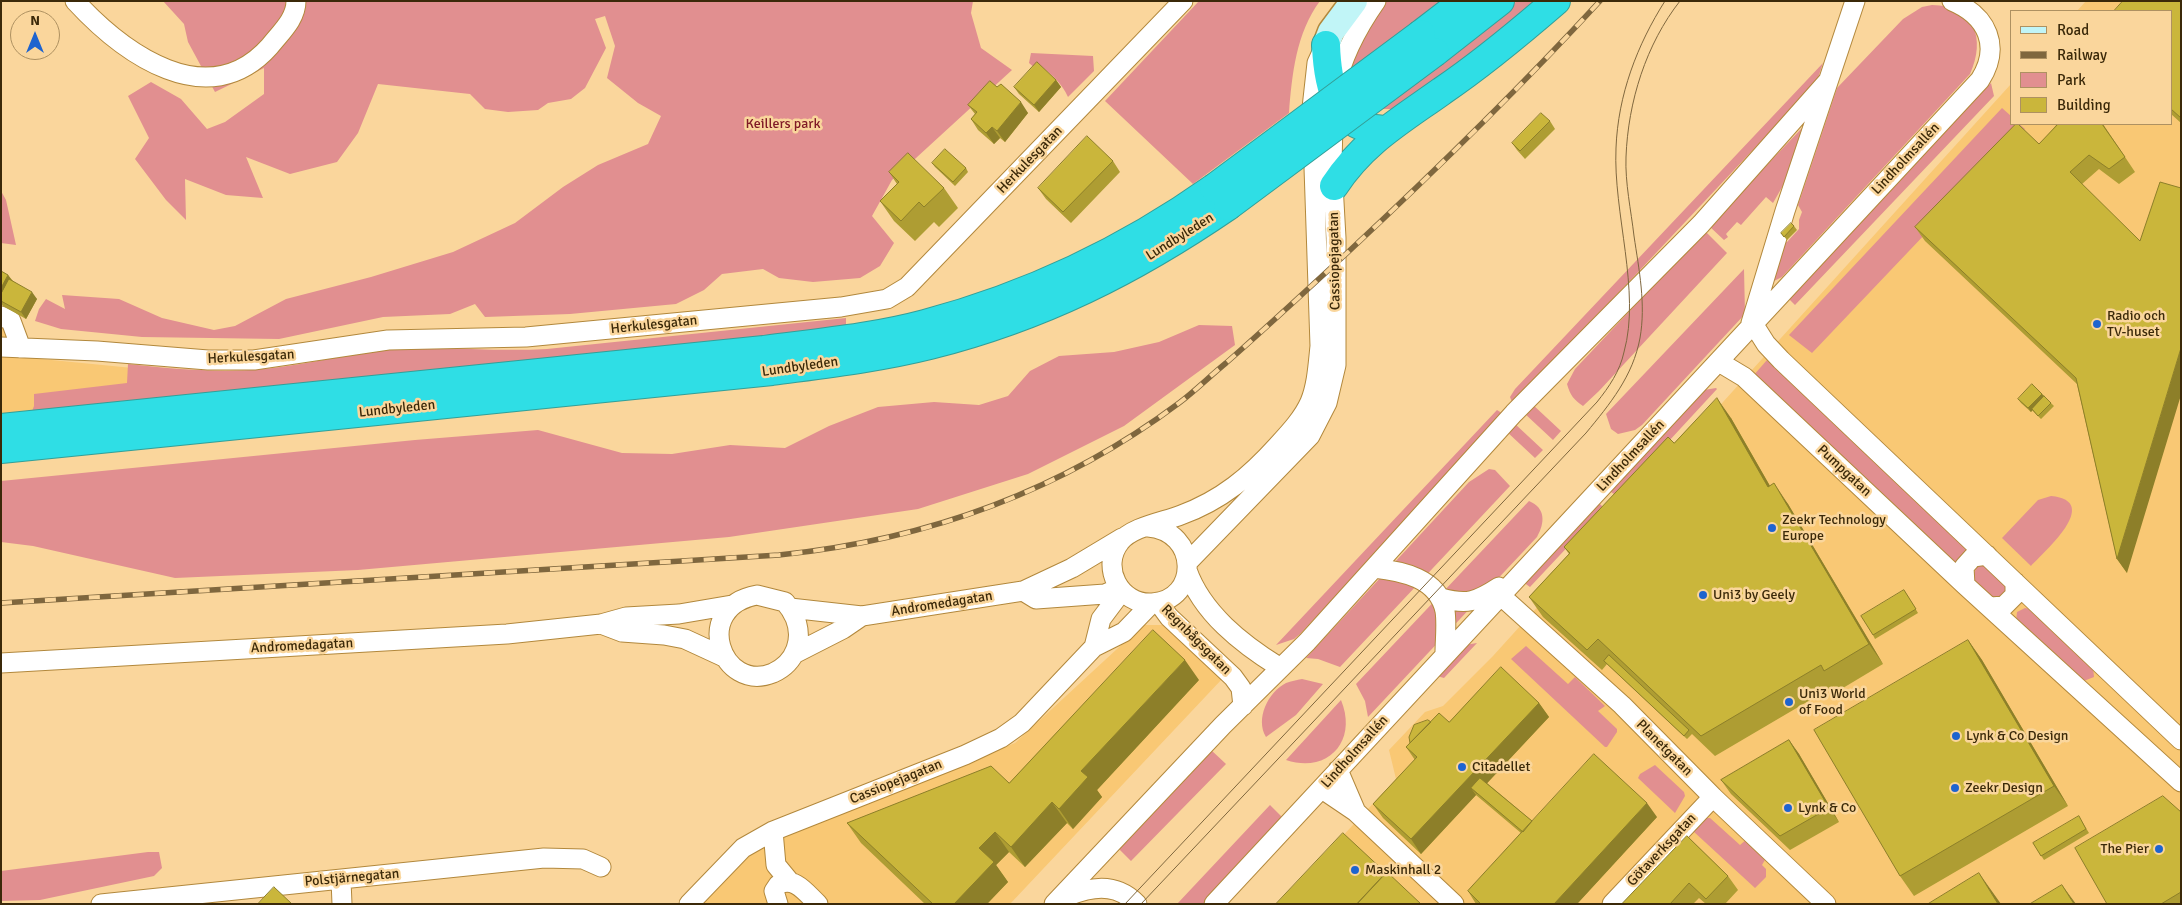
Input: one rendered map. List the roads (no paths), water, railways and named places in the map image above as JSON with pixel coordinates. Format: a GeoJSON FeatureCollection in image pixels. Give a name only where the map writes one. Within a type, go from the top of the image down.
{"type":"FeatureCollection","features":[{"type":"Feature","properties":{"kind":"highway","name":"Lundbyleden"},"geometry":{"type":"LineString","coordinates":[[1428,43],[1464,1]]}},
{"type":"Feature","properties":{"kind":"highway","name":"Lundbyleden"},"geometry":{"type":"LineString","coordinates":[[1,428],[764,350],[846,339],[923,325],[990,305],[1066,275],[1221,197],[1428,43],[1500,1]]}},
{"type":"Feature","properties":{"kind":"highway"},"geometry":{"type":"LineString","coordinates":[[1334,186],[1355,157],[1384,130],[1443,91],[1515,37],[1556,1]]}},
{"type":"Feature","properties":{"kind":"highway"},"geometry":{"type":"LineString","coordinates":[[1326,45],[1328,76],[1334,95],[1342,109],[1353,121],[1364,127],[1384,130]]}},
{"type":"Feature","properties":{"kind":"highway","name":"Lundbyleden"},"geometry":{"type":"LineString","coordinates":[[1,449],[772,371],[855,360],[928,346],[999,325],[1092,288],[1182,238],[1221,197]]}},
{"type":"Feature","properties":{"kind":"street"},"geometry":{"type":"LineString","coordinates":[[75,1],[90,18],[135,54],[169,71],[204,78],[242,68],[264,52],[296,12],[296,1]]}},
{"type":"Feature","properties":{"kind":"street","name":"Herkulesgatan"},"geometry":{"type":"LineString","coordinates":[[1,347],[208,360],[254,360],[388,340],[526,337],[841,307],[887,299],[898,294],[912,282],[1183,1]]}},
{"type":"Feature","properties":{"kind":"street","name":"Cassiopejagatan"},"geometry":{"type":"LineString","coordinates":[[1241,499],[1254,472],[1301,418],[1310,402],[1315,385],[1320,346],[1312,108],[1317,63],[1331,32],[1354,1]]}},
{"type":"Feature","properties":{"kind":"street","name":"Cassiopejagatan"},"geometry":{"type":"LineString","coordinates":[[689,904],[743,848],[773,830],[965,755],[1000,738],[1022,723],[1094,648],[1124,632],[1155,603],[1170,598],[1179,589],[1188,566],[1241,499],[1310,436],[1319,422],[1333,385],[1336,365],[1334,95],[1339,70],[1355,32],[1376,1]]}},
{"type":"Feature","properties":{"kind":"street"},"geometry":{"type":"LineString","coordinates":[[1855,1],[1785,211],[1751,328],[1781,360],[2181,740]]}},
{"type":"Feature","properties":{"kind":"street","name":"Lindholmsallén"},"geometry":{"type":"LineString","coordinates":[[1214,904],[1322,790],[1445,653],[1751,328],[1980,80],[1986,71],[1991,55],[1988,36],[1982,22],[1972,12],[1952,1]]}},
{"type":"Feature","properties":{"kind":"street"},"geometry":{"type":"LineString","coordinates":[[1055,902],[1279,667],[1307,642],[1514,413],[1700,224],[1828,81]]}},
{"type":"Feature","properties":{"kind":"street"},"geometry":{"type":"LineString","coordinates":[[1,316],[11,321],[21,348]]}},
{"type":"Feature","properties":{"kind":"street","name":"Pumpgatan"},"geometry":{"type":"LineString","coordinates":[[1719,362],[1744,377],[1965,585],[2181,782]]}},
{"type":"Feature","properties":{"kind":"street"},"geometry":{"type":"LineString","coordinates":[[1155,603],[1133,599],[1120,589],[1112,569],[1112,559],[1115,549],[1125,536],[1132,531],[1194,511],[1220,498],[1241,499]]}},
{"type":"Feature","properties":{"kind":"street"},"geometry":{"type":"LineString","coordinates":[[1148,527],[1166,531],[1174,536],[1183,548],[1194,590],[1206,606],[1256,653],[1279,667]]}},
{"type":"Feature","properties":{"kind":"street","name":"Andromedagatan"},"geometry":{"type":"LineString","coordinates":[[1,664],[507,634],[601,624],[626,617],[679,614],[732,605],[746,597],[757,595],[785,602],[790,608],[862,616],[1023,591],[1072,568],[1125,536]]}},
{"type":"Feature","properties":{"kind":"street"},"geometry":{"type":"LineString","coordinates":[[1965,585],[1964,567],[1973,557],[1979,554],[1987,555]]}},
{"type":"Feature","properties":{"kind":"street"},"geometry":{"type":"LineString","coordinates":[[1374,568],[1411,574],[1426,583],[1441,598],[1458,603],[1479,600],[1522,571]]}},
{"type":"Feature","properties":{"kind":"street"},"geometry":{"type":"LineString","coordinates":[[1991,607],[2004,606],[2015,595],[2015,582]]}},
{"type":"Feature","properties":{"kind":"street"},"geometry":{"type":"LineString","coordinates":[[1094,648],[1101,619],[1120,589]]}},
{"type":"Feature","properties":{"kind":"street","name":"Andromedagatan"},"geometry":{"type":"LineString","coordinates":[[1023,591],[1036,599],[1105,594],[1120,589]]}},
{"type":"Feature","properties":{"kind":"street","name":"Planetgatan"},"geometry":{"type":"LineString","coordinates":[[1500,595],[1622,705],[1713,797],[1826,904]]}},
{"type":"Feature","properties":{"kind":"street"},"geometry":{"type":"LineString","coordinates":[[1441,598],[1446,617],[1445,653]]}},
{"type":"Feature","properties":{"kind":"street","name":"Regnbågsgatan"},"geometry":{"type":"LineString","coordinates":[[1155,603],[1233,677],[1241,688],[1243,706]]}},
{"type":"Feature","properties":{"kind":"street"},"geometry":{"type":"LineString","coordinates":[[724,657],[718,637],[719,626],[723,616],[732,605]]}},
{"type":"Feature","properties":{"kind":"street"},"geometry":{"type":"LineString","coordinates":[[790,608],[798,631],[794,654]]}},
{"type":"Feature","properties":{"kind":"street","name":"Andromedagatan"},"geometry":{"type":"LineString","coordinates":[[601,624],[622,632],[664,635],[685,640],[724,657],[740,671],[760,676],[780,670],[794,654],[843,629],[862,616]]}},
{"type":"Feature","properties":{"kind":"street"},"geometry":{"type":"LineString","coordinates":[[1338,770],[1356,812]]}},
{"type":"Feature","properties":{"kind":"street"},"geometry":{"type":"LineString","coordinates":[[1322,790],[1356,812],[1454,904]]}},
{"type":"Feature","properties":{"kind":"street","name":"Götaverksgatan"},"geometry":{"type":"LineString","coordinates":[[1612,904],[1713,797]]}},
{"type":"Feature","properties":{"kind":"street"},"geometry":{"type":"LineString","coordinates":[[773,830],[776,865],[790,882],[796,884],[818,904]]}},
{"type":"Feature","properties":{"kind":"street","name":"Polstjärnegatan"},"geometry":{"type":"LineString","coordinates":[[101,904],[246,887],[341,880],[544,858],[582,859],[601,867]]}},
{"type":"Feature","properties":{"kind":"street"},"geometry":{"type":"LineString","coordinates":[[341,880],[342,904]]}},
{"type":"Feature","properties":{"kind":"street"},"geometry":{"type":"LineString","coordinates":[[778,904],[775,900],[774,891],[778,885],[790,882]]}},
{"type":"Feature","properties":{"kind":"street"},"geometry":{"type":"LineString","coordinates":[[1055,902],[1095,887],[1126,893],[1137,904]]}},
{"type":"Feature","properties":{"kind":"tram line"},"geometry":{"type":"LineString","coordinates":[[1125,904],[1597,402],[1614,378],[1624,352],[1630,304],[1616,173],[1618,128],[1625,90],[1631,71],[1646,35],[1665,1]]}},
{"type":"Feature","properties":{"kind":"tram line"},"geometry":{"type":"LineString","coordinates":[[1141,904],[1586,433],[1619,389],[1637,352],[1642,325],[1640,274],[1626,177],[1630,115],[1648,55],[1668,18],[1680,1]]}},
{"type":"Feature","properties":{"kind":"railway"},"geometry":{"type":"LineString","coordinates":[[1,603],[779,555],[834,548],[887,537],[939,524],[990,507],[1039,486],[1087,462],[1134,434],[1191,394],[1412,192],[1476,130],[1600,1]]}},
{"type":"Feature","properties":{"kind":"place","name":"Radio och TV-huset"},"geometry":{"type":"Point","coordinates":[2097,324]}},
{"type":"Feature","properties":{"kind":"place","name":"Zeekr Technology Europe"},"geometry":{"type":"Point","coordinates":[1772,528]}},
{"type":"Feature","properties":{"kind":"place","name":"Uni3 by Geely"},"geometry":{"type":"Point","coordinates":[1703,595]}},
{"type":"Feature","properties":{"kind":"place","name":"Uni3 World of Food"},"geometry":{"type":"Point","coordinates":[1789,702]}},
{"type":"Feature","properties":{"kind":"place","name":"Lynk & Co Design"},"geometry":{"type":"Point","coordinates":[1956,736]}},
{"type":"Feature","properties":{"kind":"place","name":"Citadellet"},"geometry":{"type":"Point","coordinates":[1462,767]}},
{"type":"Feature","properties":{"kind":"place","name":"Zeekr Design"},"geometry":{"type":"Point","coordinates":[1955,788]}},
{"type":"Feature","properties":{"kind":"place","name":"Lynk & Co"},"geometry":{"type":"Point","coordinates":[1788,808]}},
{"type":"Feature","properties":{"kind":"place","name":"The Pier"},"geometry":{"type":"Point","coordinates":[2159,849]}},
{"type":"Feature","properties":{"kind":"place","name":"Maskinhall 2"},"geometry":{"type":"Point","coordinates":[1355,870]}},
{"type":"Feature","properties":{"kind":"park label","name":"Keillers park"},"geometry":{"type":"Point","coordinates":[783,124]}}]}
